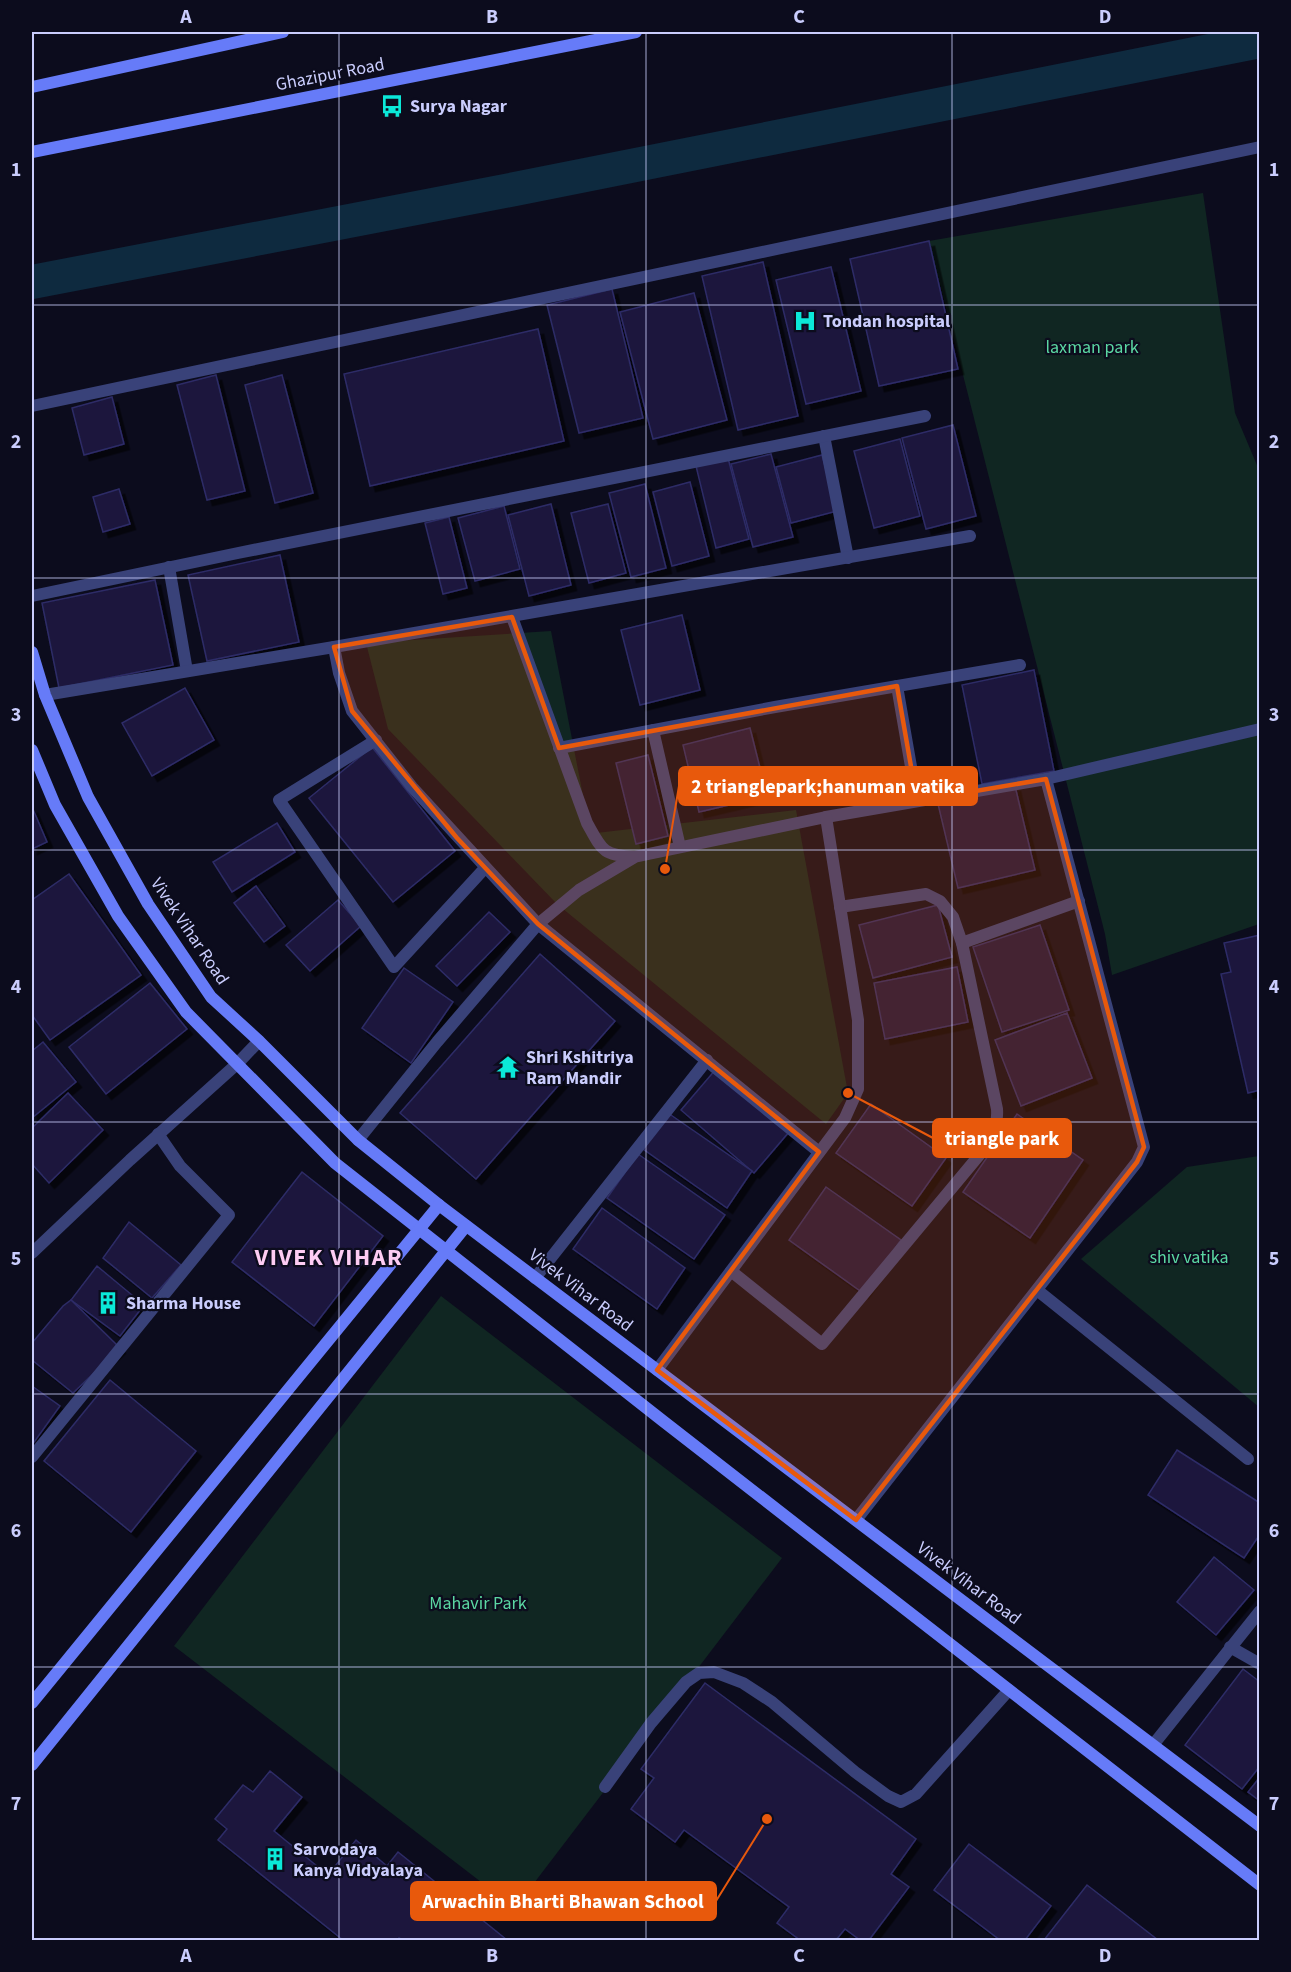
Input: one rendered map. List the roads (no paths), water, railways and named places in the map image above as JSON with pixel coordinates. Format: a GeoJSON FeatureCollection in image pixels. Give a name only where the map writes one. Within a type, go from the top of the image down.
{"type":"FeatureCollection","features":[{"type":"Feature","properties":{"kind":"street"},"geometry":{"type":"LineString","coordinates":[[32,87],[283,32]]}},
{"type":"Feature","properties":{"kind":"street","name":"Ghazipur Road"},"geometry":{"type":"LineString","coordinates":[[32,152],[636,32]]}},
{"type":"Feature","properties":{"kind":"street"},"geometry":{"type":"LineString","coordinates":[[32,406],[1260,147]]}},
{"type":"Feature","properties":{"kind":"street"},"geometry":{"type":"LineString","coordinates":[[32,596],[926,416]]}},
{"type":"Feature","properties":{"kind":"street"},"geometry":{"type":"LineString","coordinates":[[824,436],[848,558]]}},
{"type":"Feature","properties":{"kind":"street"},"geometry":{"type":"LineString","coordinates":[[45,695],[512,617],[970,536]]}},
{"type":"Feature","properties":{"kind":"street"},"geometry":{"type":"LineString","coordinates":[[169,567],[187,671]]}},
{"type":"Feature","properties":{"kind":"street"},"geometry":{"type":"LineString","coordinates":[[512,617],[587,823],[600,847],[615,856],[634,857],[826,817],[1046,779],[1260,729]]}},
{"type":"Feature","properties":{"kind":"street"},"geometry":{"type":"LineString","coordinates":[[334,647],[339,673],[352,711],[412,787],[538,924],[819,1152]]}},
{"type":"Feature","properties":{"kind":"street","name":"Vivek Vihar Road"},"geometry":{"type":"LineString","coordinates":[[32,652],[45,695],[88,797],[148,904],[211,997],[259,1041],[358,1140],[466,1226],[1260,1826]]}},
{"type":"Feature","properties":{"kind":"street"},"geometry":{"type":"LineString","coordinates":[[559,748],[776,706],[1020,665]]}},
{"type":"Feature","properties":{"kind":"street"},"geometry":{"type":"LineString","coordinates":[[897,686],[917,801]]}},
{"type":"Feature","properties":{"kind":"street"},"geometry":{"type":"LineString","coordinates":[[653,730],[680,847]]}},
{"type":"Feature","properties":{"kind":"street"},"geometry":{"type":"LineString","coordinates":[[376,740],[279,800],[394,967],[485,868]]}},
{"type":"Feature","properties":{"kind":"street"},"geometry":{"type":"LineString","coordinates":[[32,750],[55,805],[118,916],[186,1012],[335,1163],[1260,1885]]}},
{"type":"Feature","properties":{"kind":"street"},"geometry":{"type":"LineString","coordinates":[[856,1520],[1137,1162],[1144,1147],[1046,779]]}},
{"type":"Feature","properties":{"kind":"street"},"geometry":{"type":"LineString","coordinates":[[657,1370],[845,1118],[858,1089],[858,1020],[826,817]]}},
{"type":"Feature","properties":{"kind":"street"},"geometry":{"type":"LineString","coordinates":[[358,1140],[437,1042],[538,924],[579,891],[634,857]]}},
{"type":"Feature","properties":{"kind":"street"},"geometry":{"type":"LineString","coordinates":[[731,1271],[822,1344],[986,1147],[998,1122],[962,944],[953,917],[940,901],[926,894],[840,907]]}},
{"type":"Feature","properties":{"kind":"street"},"geometry":{"type":"LineString","coordinates":[[962,944],[1079,901]]}},
{"type":"Feature","properties":{"kind":"street"},"geometry":{"type":"LineString","coordinates":[[33,1248],[238,1063],[259,1041]]}},
{"type":"Feature","properties":{"kind":"street"},"geometry":{"type":"LineString","coordinates":[[535,1278],[707,1060]]}},
{"type":"Feature","properties":{"kind":"street"},"geometry":{"type":"LineString","coordinates":[[32,1457],[229,1215],[180,1166],[158,1134]]}},
{"type":"Feature","properties":{"kind":"street"},"geometry":{"type":"LineString","coordinates":[[32,1702],[439,1205]]}},
{"type":"Feature","properties":{"kind":"street"},"geometry":{"type":"LineString","coordinates":[[32,1765],[466,1226]]}},
{"type":"Feature","properties":{"kind":"street"},"geometry":{"type":"LineString","coordinates":[[1037,1290],[1248,1459]]}},
{"type":"Feature","properties":{"kind":"street"},"geometry":{"type":"LineString","coordinates":[[1154,1745],[1260,1611]]}},
{"type":"Feature","properties":{"kind":"street"},"geometry":{"type":"LineString","coordinates":[[1230,1647],[1260,1664]]}},
{"type":"Feature","properties":{"kind":"street"},"geometry":{"type":"LineString","coordinates":[[605,1786],[651,1723],[686,1682],[699,1673],[714,1672],[743,1683],[772,1702],[855,1772],[888,1796],[901,1802],[916,1794],[1009,1690]]}},
{"type":"Feature","properties":{"kind":"waterway"},"geometry":{"type":"LineString","coordinates":[[32,282],[1260,41]]}},
{"type":"Feature","properties":{"kind":"place","name":"Surya Nagar"},"geometry":{"type":"Point","coordinates":[392,106]}},
{"type":"Feature","properties":{"kind":"place","name":"Tondan hospital"},"geometry":{"type":"Point","coordinates":[805,321]}},
{"type":"Feature","properties":{"kind":"place","name":"2 trianglepark;hanuman vatika"},"geometry":{"type":"Point","coordinates":[665,869]}},
{"type":"Feature","properties":{"kind":"place","name":"Shri Kshitriya Ram Mandir"},"geometry":{"type":"Point","coordinates":[508,1067]}},
{"type":"Feature","properties":{"kind":"place","name":"triangle park"},"geometry":{"type":"Point","coordinates":[848,1093]}},
{"type":"Feature","properties":{"kind":"place","name":"Sharma House"},"geometry":{"type":"Point","coordinates":[108,1303]}},
{"type":"Feature","properties":{"kind":"place","name":"Arwachin Bharti Bhawan School"},"geometry":{"type":"Point","coordinates":[767,1819]}},
{"type":"Feature","properties":{"kind":"place","name":"Sarvodaya Kanya Vidyalaya"},"geometry":{"type":"Point","coordinates":[275,1859]}},
{"type":"Feature","properties":{"kind":"district","name":"VIVEK VIHAR"},"geometry":{"type":"Point","coordinates":[329,1257]}},
{"type":"Feature","properties":{"kind":"park label","name":"laxman park"},"geometry":{"type":"Point","coordinates":[1092,347]}},
{"type":"Feature","properties":{"kind":"park label","name":"shiv vatika"},"geometry":{"type":"Point","coordinates":[1189,1257]}},
{"type":"Feature","properties":{"kind":"park label","name":"Mahavir Park"},"geometry":{"type":"Point","coordinates":[478,1603]}}]}
